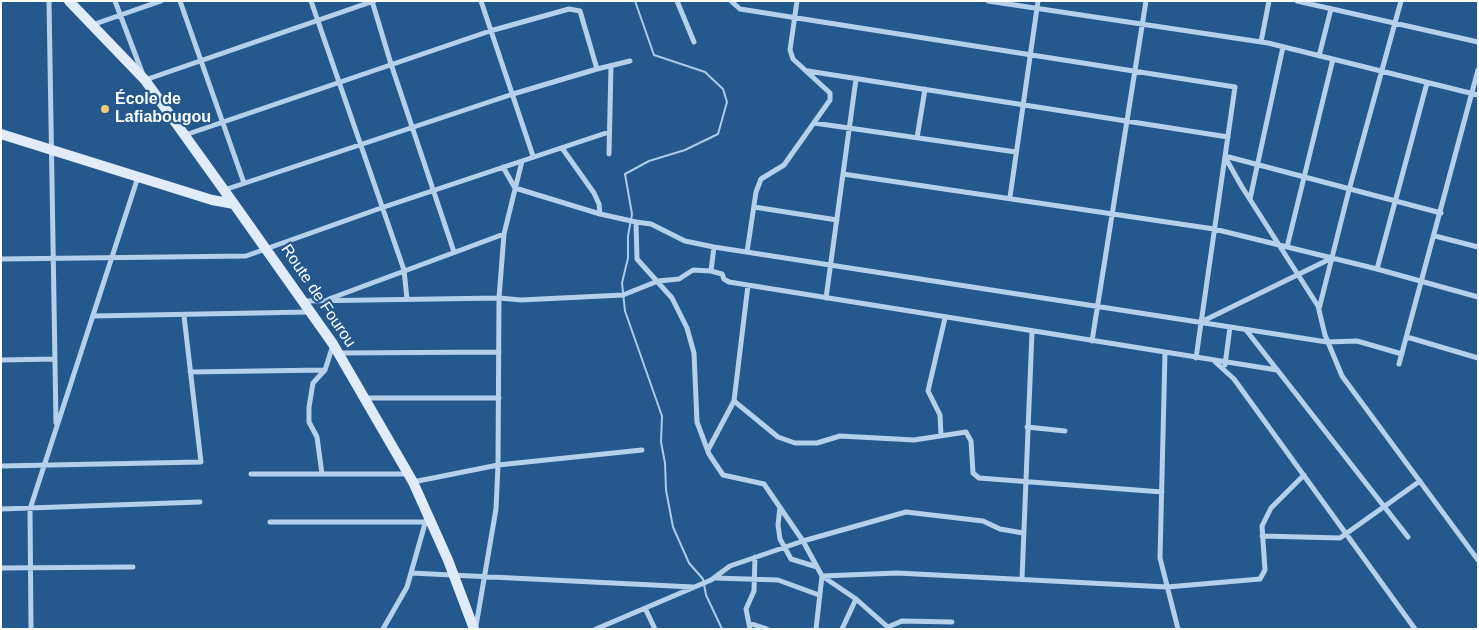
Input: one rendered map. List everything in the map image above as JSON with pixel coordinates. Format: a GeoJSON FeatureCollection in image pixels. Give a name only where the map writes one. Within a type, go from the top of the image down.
{"type":"FeatureCollection","features":[{"type":"Feature","properties":{"kind":"main road","name":"Route de Fourou"},"geometry":{"type":"LineString","coordinates":[[69,1],[145,80],[267,248],[336,349],[411,478],[454,575],[475,629]]}},
{"type":"Feature","properties":{"kind":"main road"},"geometry":{"type":"LineString","coordinates":[[1,134],[138,177],[234,204]]}},
{"type":"Feature","properties":{"kind":"street"},"geometry":{"type":"LineString","coordinates":[[49,1],[56,428]]}},
{"type":"Feature","properties":{"kind":"street"},"geometry":{"type":"LineString","coordinates":[[115,1],[145,80],[373,1],[390,64],[454,252]]}},
{"type":"Feature","properties":{"kind":"street"},"geometry":{"type":"LineString","coordinates":[[92,25],[162,1]]}},
{"type":"Feature","properties":{"kind":"street"},"geometry":{"type":"LineString","coordinates":[[180,1],[244,183]]}},
{"type":"Feature","properties":{"kind":"street"},"geometry":{"type":"LineString","coordinates":[[311,1],[359,145],[404,270],[406,299]]}},
{"type":"Feature","properties":{"kind":"street"},"geometry":{"type":"LineString","coordinates":[[481,1],[533,156]]}},
{"type":"Feature","properties":{"kind":"street"},"geometry":{"type":"LineString","coordinates":[[677,1],[694,42]]}},
{"type":"Feature","properties":{"kind":"street"},"geometry":{"type":"LineString","coordinates":[[731,1],[740,9],[1135,72],[1236,86],[1196,358]]}},
{"type":"Feature","properties":{"kind":"street"},"geometry":{"type":"LineString","coordinates":[[747,252],[754,207],[761,179],[784,164],[830,100],[830,93],[793,59],[790,50],[797,1]]}},
{"type":"Feature","properties":{"kind":"street"},"geometry":{"type":"LineString","coordinates":[[988,1],[1261,42],[1475,95]]}},
{"type":"Feature","properties":{"kind":"street"},"geometry":{"type":"LineString","coordinates":[[1010,197],[1038,1]]}},
{"type":"Feature","properties":{"kind":"street"},"geometry":{"type":"LineString","coordinates":[[1092,342],[1146,1]]}},
{"type":"Feature","properties":{"kind":"street"},"geometry":{"type":"LineString","coordinates":[[1261,42],[1269,1]]}},
{"type":"Feature","properties":{"kind":"street"},"geometry":{"type":"LineString","coordinates":[[1297,1],[1317,3],[1331,9],[1478,42]]}},
{"type":"Feature","properties":{"kind":"street"},"geometry":{"type":"LineString","coordinates":[[1319,310],[1401,1]]}},
{"type":"Feature","properties":{"kind":"street"},"geometry":{"type":"LineString","coordinates":[[185,135],[490,31],[576,8],[580,11],[597,69]]}},
{"type":"Feature","properties":{"kind":"street"},"geometry":{"type":"LineString","coordinates":[[1319,56],[1331,9]]}},
{"type":"Feature","properties":{"kind":"street"},"geometry":{"type":"LineString","coordinates":[[1250,200],[1283,47]]}},
{"type":"Feature","properties":{"kind":"street"},"geometry":{"type":"LineString","coordinates":[[1287,247],[1333,60]]}},
{"type":"Feature","properties":{"kind":"street"},"geometry":{"type":"LineString","coordinates":[[224,190],[513,94],[630,61]]}},
{"type":"Feature","properties":{"kind":"street"},"geometry":{"type":"LineString","coordinates":[[609,154],[611,66]]}},
{"type":"Feature","properties":{"kind":"street"},"geometry":{"type":"LineString","coordinates":[[1400,364],[1475,95],[1478,70]]}},
{"type":"Feature","properties":{"kind":"street"},"geometry":{"type":"LineString","coordinates":[[808,72],[1228,137]]}},
{"type":"Feature","properties":{"kind":"street"},"geometry":{"type":"LineString","coordinates":[[826,298],[856,79]]}},
{"type":"Feature","properties":{"kind":"street"},"geometry":{"type":"LineString","coordinates":[[1377,269],[1427,83]]}},
{"type":"Feature","properties":{"kind":"street"},"geometry":{"type":"LineString","coordinates":[[917,138],[924,89]]}},
{"type":"Feature","properties":{"kind":"street"},"geometry":{"type":"LineString","coordinates":[[814,123],[1016,152]]}},
{"type":"Feature","properties":{"kind":"street"},"geometry":{"type":"LineString","coordinates":[[1,259],[246,256],[433,190],[609,132]]}},
{"type":"Feature","properties":{"kind":"street"},"geometry":{"type":"LineString","coordinates":[[562,148],[600,204],[600,214]]}},
{"type":"Feature","properties":{"kind":"street"},"geometry":{"type":"LineString","coordinates":[[1225,156],[1441,212]]}},
{"type":"Feature","properties":{"kind":"street"},"geometry":{"type":"LineString","coordinates":[[1225,156],[1250,200],[1319,310],[1327,342],[1342,376],[1478,560]]}},
{"type":"Feature","properties":{"kind":"street"},"geometry":{"type":"LineString","coordinates":[[475,629],[496,509],[499,298],[504,234],[522,161]]}},
{"type":"Feature","properties":{"kind":"street"},"geometry":{"type":"LineString","coordinates":[[503,167],[515,188],[600,214],[651,224],[685,241],[1327,342],[1357,341],[1402,354]]}},
{"type":"Feature","properties":{"kind":"street"},"geometry":{"type":"LineString","coordinates":[[843,174],[1113,212],[1214,229],[1423,280],[1478,296]]}},
{"type":"Feature","properties":{"kind":"street"},"geometry":{"type":"LineString","coordinates":[[31,629],[30,509],[46,465],[56,428],[138,177]]}},
{"type":"Feature","properties":{"kind":"street"},"geometry":{"type":"LineString","coordinates":[[754,207],[837,220]]}},
{"type":"Feature","properties":{"kind":"street"},"geometry":{"type":"LineString","coordinates":[[636,222],[637,259],[658,280],[672,298],[687,328],[694,353],[698,422],[708,450],[723,475],[764,484],[803,541],[822,576],[856,599],[889,628],[902,621],[952,622]]}},
{"type":"Feature","properties":{"kind":"street"},"geometry":{"type":"LineString","coordinates":[[326,300],[504,234]]}},
{"type":"Feature","properties":{"kind":"street"},"geometry":{"type":"LineString","coordinates":[[1435,236],[1478,247]]}},
{"type":"Feature","properties":{"kind":"street"},"geometry":{"type":"LineString","coordinates":[[711,270],[714,247]]}},
{"type":"Feature","properties":{"kind":"street"},"geometry":{"type":"LineString","coordinates":[[1201,322],[1332,258]]}},
{"type":"Feature","properties":{"kind":"street"},"geometry":{"type":"LineString","coordinates":[[303,301],[499,298],[521,300],[623,295],[658,280],[679,278],[693,270],[711,270],[722,274],[724,279],[730,282],[1092,342],[1277,370]]}},
{"type":"Feature","properties":{"kind":"street"},"geometry":{"type":"LineString","coordinates":[[708,450],[734,401],[748,285]]}},
{"type":"Feature","properties":{"kind":"street"},"geometry":{"type":"LineString","coordinates":[[94,316],[184,316],[310,312]]}},
{"type":"Feature","properties":{"kind":"street"},"geometry":{"type":"LineString","coordinates":[[1,466],[201,462],[184,316]]}},
{"type":"Feature","properties":{"kind":"street"},"geometry":{"type":"LineString","coordinates":[[941,435],[940,414],[928,391],[945,318]]}},
{"type":"Feature","properties":{"kind":"street"},"geometry":{"type":"LineString","coordinates":[[1225,370],[1230,327]]}},
{"type":"Feature","properties":{"kind":"street"},"geometry":{"type":"LineString","coordinates":[[1246,329],[1408,537]]}},
{"type":"Feature","properties":{"kind":"street"},"geometry":{"type":"LineString","coordinates":[[1022,579],[1032,332]]}},
{"type":"Feature","properties":{"kind":"street"},"geometry":{"type":"LineString","coordinates":[[1407,337],[1478,358]]}},
{"type":"Feature","properties":{"kind":"street"},"geometry":{"type":"LineString","coordinates":[[322,474],[317,437],[309,422],[309,407],[312,383],[325,370],[336,349],[499,352]]}},
{"type":"Feature","properties":{"kind":"street"},"geometry":{"type":"LineString","coordinates":[[1165,353],[1160,558],[1178,629]]}},
{"type":"Feature","properties":{"kind":"street"},"geometry":{"type":"LineString","coordinates":[[1,360],[54,359]]}},
{"type":"Feature","properties":{"kind":"street"},"geometry":{"type":"LineString","coordinates":[[1213,360],[1234,378],[1415,629]]}},
{"type":"Feature","properties":{"kind":"street"},"geometry":{"type":"LineString","coordinates":[[190,372],[325,370]]}},
{"type":"Feature","properties":{"kind":"street"},"geometry":{"type":"LineString","coordinates":[[365,398],[498,398]]}},
{"type":"Feature","properties":{"kind":"street"},"geometry":{"type":"LineString","coordinates":[[734,401],[778,437],[795,443],[817,443],[840,436],[914,440],[966,432],[970,435],[973,473],[979,478],[1162,492]]}},
{"type":"Feature","properties":{"kind":"street"},"geometry":{"type":"LineString","coordinates":[[1028,427],[1065,431]]}},
{"type":"Feature","properties":{"kind":"street"},"geometry":{"type":"LineString","coordinates":[[251,474],[322,474],[411,478],[642,450]]}},
{"type":"Feature","properties":{"kind":"street"},"geometry":{"type":"LineString","coordinates":[[822,576],[897,573],[1167,586],[1260,579],[1265,570],[1262,526],[1271,508],[1304,475]]}},
{"type":"Feature","properties":{"kind":"street"},"geometry":{"type":"LineString","coordinates":[[1262,536],[1340,538],[1420,480]]}},
{"type":"Feature","properties":{"kind":"street"},"geometry":{"type":"LineString","coordinates":[[1,509],[200,502]]}},
{"type":"Feature","properties":{"kind":"street"},"geometry":{"type":"LineString","coordinates":[[780,507],[778,525],[780,539],[791,559],[817,567]]}},
{"type":"Feature","properties":{"kind":"street"},"geometry":{"type":"LineString","coordinates":[[596,629],[707,582],[730,566],[803,541],[906,512],[982,521],[1000,530],[1023,533]]}},
{"type":"Feature","properties":{"kind":"street"},"geometry":{"type":"LineString","coordinates":[[270,522],[428,519],[407,587],[383,629]]}},
{"type":"Feature","properties":{"kind":"street"},"geometry":{"type":"LineString","coordinates":[[755,557],[756,579],[754,591],[746,609],[750,626],[767,629]]}},
{"type":"Feature","properties":{"kind":"street"},"geometry":{"type":"LineString","coordinates":[[1,568],[133,567]]}},
{"type":"Feature","properties":{"kind":"street"},"geometry":{"type":"LineString","coordinates":[[411,573],[697,586]]}},
{"type":"Feature","properties":{"kind":"street"},"geometry":{"type":"LineString","coordinates":[[816,629],[822,576]]}},
{"type":"Feature","properties":{"kind":"street"},"geometry":{"type":"LineString","coordinates":[[714,578],[778,580],[819,595]]}},
{"type":"Feature","properties":{"kind":"street"},"geometry":{"type":"LineString","coordinates":[[842,629],[856,599]]}},
{"type":"Feature","properties":{"kind":"street"},"geometry":{"type":"LineString","coordinates":[[645,608],[655,629]]}},
{"type":"Feature","properties":{"kind":"waterway"},"geometry":{"type":"LineString","coordinates":[[635,1],[654,55],[705,72],[723,89],[727,102],[718,134],[685,150],[649,161],[625,174],[632,214],[628,236],[628,258],[622,283],[625,311],[662,416],[661,442],[665,463],[666,490],[673,527],[689,563],[703,579],[706,595],[722,629]]}},
{"type":"Feature","properties":{"kind":"place","name":"École de Lafiabougou"},"geometry":{"type":"Point","coordinates":[105,109]}}]}
